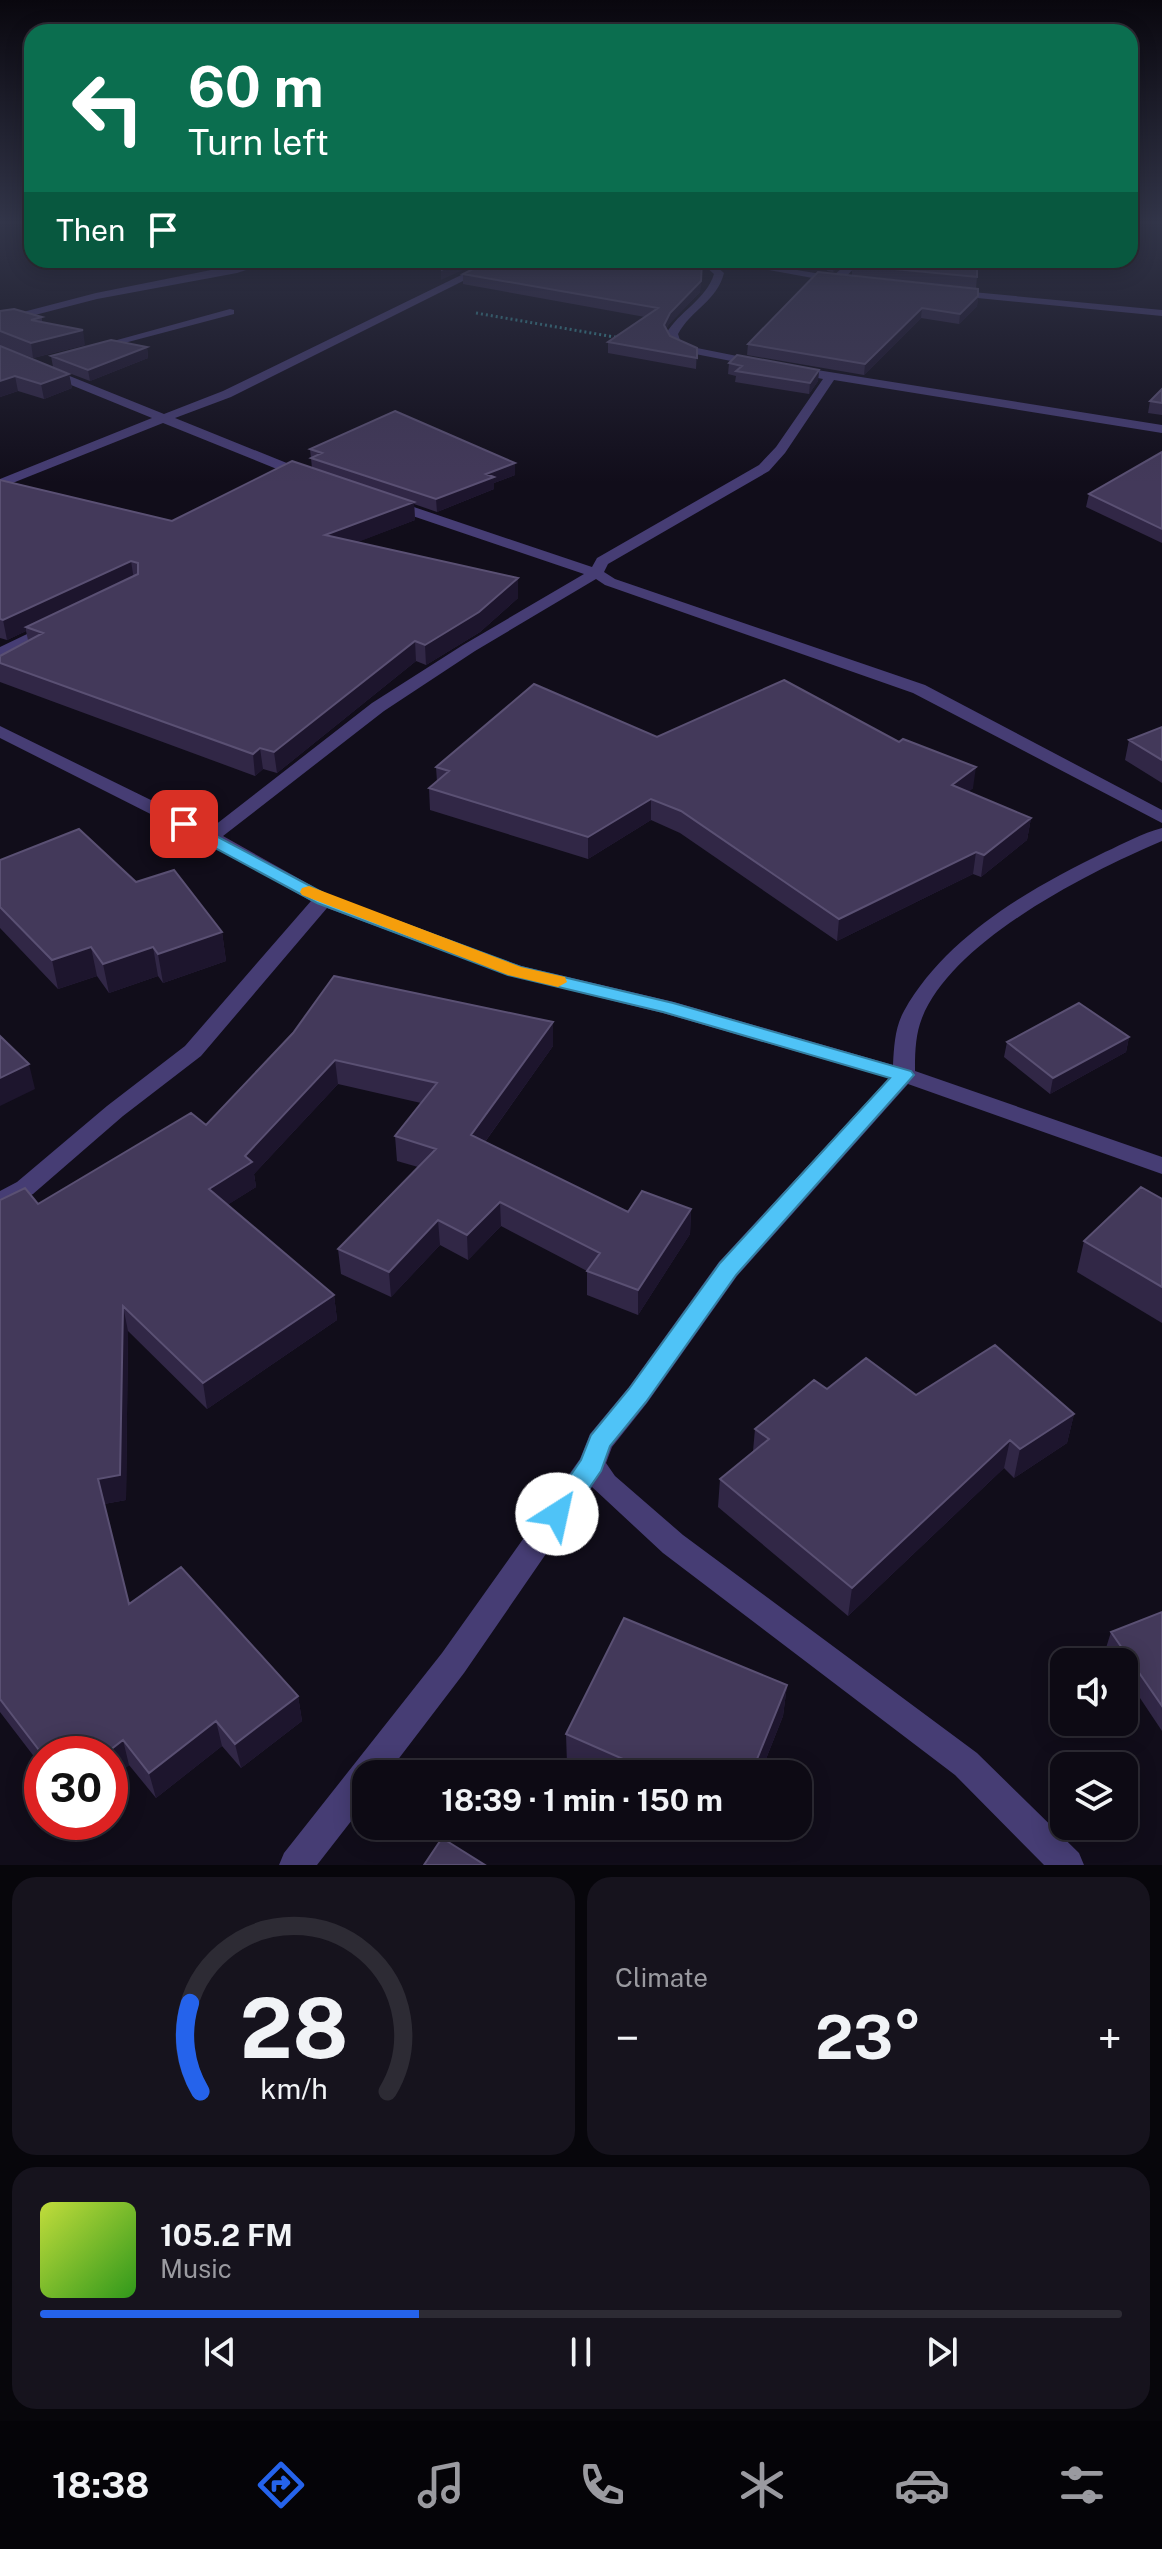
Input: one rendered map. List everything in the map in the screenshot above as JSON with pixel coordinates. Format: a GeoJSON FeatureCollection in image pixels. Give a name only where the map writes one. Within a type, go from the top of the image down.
{"type":"FeatureCollection","features":[{"type":"Feature","properties":{"kind":"street"},"geometry":{"type":"LineString","coordinates":[[0,321],[46,309]]}},
{"type":"Feature","properties":{"kind":"street"},"geometry":{"type":"LineString","coordinates":[[0,484],[240,389],[402,309]]}},
{"type":"Feature","properties":{"kind":"street"},"geometry":{"type":"LineString","coordinates":[[693,309],[675,326],[672,334],[675,342],[694,351],[777,368]]}},
{"type":"Feature","properties":{"kind":"street"},"geometry":{"type":"LineString","coordinates":[[1122,309],[1162,313]]}},
{"type":"Feature","properties":{"kind":"street"},"geometry":{"type":"LineString","coordinates":[[76,353],[230,312]]}},
{"type":"Feature","properties":{"kind":"street"},"geometry":{"type":"LineString","coordinates":[[0,352],[316,479]]}},
{"type":"Feature","properties":{"kind":"street"},"geometry":{"type":"LineString","coordinates":[[33,365],[47,361]]}},
{"type":"Feature","properties":{"kind":"street"},"geometry":{"type":"LineString","coordinates":[[805,373],[1162,429]]}},
{"type":"Feature","properties":{"kind":"street"},"geometry":{"type":"LineString","coordinates":[[211,837],[378,707],[469,648],[596,573],[602,561],[764,468],[784,450],[824,393],[830,376]]}},
{"type":"Feature","properties":{"kind":"street"},"geometry":{"type":"LineString","coordinates":[[375,499],[596,573],[610,582],[919,689],[1162,817]]}},
{"type":"Feature","properties":{"kind":"street"},"geometry":{"type":"LineString","coordinates":[[0,653],[66,621]]}},
{"type":"Feature","properties":{"kind":"street"},"geometry":{"type":"LineString","coordinates":[[0,731],[211,837],[323,900],[515,971],[667,1007],[904,1075],[1162,1166]]}},
{"type":"Feature","properties":{"kind":"street"},"geometry":{"type":"LineString","coordinates":[[379,1760],[453,1663],[592,1464],[600,1442],[638,1395],[728,1269],[904,1075],[904,1040],[913,1012],[932,981],[978,938],[1085,871],[1162,834]]}},
{"type":"Feature","properties":{"kind":"street"},"geometry":{"type":"LineString","coordinates":[[0,1201],[25,1188],[115,1111],[193,1051],[323,900]]}},
{"type":"Feature","properties":{"kind":"street"},"geometry":{"type":"LineString","coordinates":[[592,1464],[605,1484],[673,1544],[966,1764],[1067,1865]]}},
{"type":"Feature","properties":{"kind":"street"},"geometry":{"type":"LineString","coordinates":[[296,1865],[352,1794]]}},
{"type":"Feature","properties":{"kind":"path"},"geometry":{"type":"LineString","coordinates":[[456,309],[694,351]]}},
{"type":"Feature","properties":{"kind":"building"},"geometry":{"type":"Polygon","coordinates":[[[14,309],[42,317],[31,320],[83,330],[31,343],[0,331],[0,311],[14,309]]]}},
{"type":"Feature","properties":{"kind":"building"},"geometry":{"type":"Polygon","coordinates":[[[656,309],[674,309],[664,325],[670,336],[697,348],[697,358],[608,342],[656,309]]]}},
{"type":"Feature","properties":{"kind":"building"},"geometry":{"type":"Polygon","coordinates":[[[782,309],[921,309],[865,364],[748,344],[782,309]]]}},
{"type":"Feature","properties":{"kind":"building"},"geometry":{"type":"Polygon","coordinates":[[[929,309],[965,309],[960,314],[929,309]]]}},
{"type":"Feature","properties":{"kind":"building"},"geometry":{"type":"Polygon","coordinates":[[[111,340],[147,347],[88,370],[51,356],[111,340]]]}},
{"type":"Feature","properties":{"kind":"building"},"geometry":{"type":"Polygon","coordinates":[[[0,346],[69,374],[41,384],[15,376],[0,381],[0,346]]]}},
{"type":"Feature","properties":{"kind":"building"},"geometry":{"type":"Polygon","coordinates":[[[737,355],[819,370],[810,383],[736,371],[742,366],[729,363],[737,355]]]}},
{"type":"Feature","properties":{"kind":"building"},"geometry":{"type":"Polygon","coordinates":[[[1162,389],[1162,403],[1150,401],[1162,389]]]}},
{"type":"Feature","properties":{"kind":"building"},"geometry":{"type":"Polygon","coordinates":[[[395,411],[515,463],[486,474],[494,477],[436,499],[311,458],[322,453],[310,449],[395,411]]]}},
{"type":"Feature","properties":{"kind":"building"},"geometry":{"type":"Polygon","coordinates":[[[1162,452],[1162,529],[1089,494],[1162,452]]]}},
{"type":"Feature","properties":{"kind":"building"},"geometry":{"type":"Polygon","coordinates":[[[292,461],[414,502],[325,535],[518,578],[479,612],[425,645],[415,641],[274,752],[260,748],[253,754],[0,663],[0,656],[43,633],[26,627],[138,574],[138,563],[131,561],[0,619],[0,480],[172,521],[292,461]]]}},
{"type":"Feature","properties":{"kind":"building"},"geometry":{"type":"Polygon","coordinates":[[[784,680],[899,742],[903,739],[976,767],[952,785],[1031,818],[984,855],[976,852],[839,919],[681,811],[651,799],[588,837],[429,788],[449,771],[436,767],[534,684],[657,737],[784,680]]]}},
{"type":"Feature","properties":{"kind":"building"},"geometry":{"type":"Polygon","coordinates":[[[1162,727],[1162,760],[1129,740],[1162,727]]]}},
{"type":"Feature","properties":{"kind":"building"},"geometry":{"type":"Polygon","coordinates":[[[79,829],[136,882],[174,870],[222,932],[158,954],[153,947],[103,964],[91,947],[52,960],[0,907],[0,860],[79,829]]]}},
{"type":"Feature","properties":{"kind":"building"},"geometry":{"type":"Polygon","coordinates":[[[334,976],[553,1022],[471,1135],[628,1212],[642,1191],[691,1209],[638,1290],[587,1271],[600,1253],[500,1202],[467,1235],[438,1220],[389,1272],[338,1249],[436,1149],[395,1136],[437,1083],[335,1060],[245,1156],[252,1162],[209,1189],[334,1295],[203,1383],[123,1306],[120,1475],[98,1479],[129,1604],[181,1567],[298,1696],[235,1744],[216,1721],[149,1773],[128,1746],[128,1736],[28,1736],[0,1699],[0,1200],[25,1188],[38,1204],[191,1113],[206,1125],[293,1033],[334,976]]]}},
{"type":"Feature","properties":{"kind":"building"},"geometry":{"type":"Polygon","coordinates":[[[1079,1003],[1129,1037],[1053,1078],[1007,1042],[1079,1003]]]}},
{"type":"Feature","properties":{"kind":"building"},"geometry":{"type":"Polygon","coordinates":[[[0,1036],[29,1064],[0,1078],[0,1036]]]}},
{"type":"Feature","properties":{"kind":"building"},"geometry":{"type":"Polygon","coordinates":[[[1141,1187],[1162,1199],[1162,1287],[1084,1241],[1141,1187]]]}},
{"type":"Feature","properties":{"kind":"building"},"geometry":{"type":"Polygon","coordinates":[[[995,1345],[1074,1414],[1020,1449],[1010,1440],[852,1588],[720,1479],[769,1439],[755,1429],[814,1380],[827,1389],[866,1358],[916,1395],[995,1345]]]}},
{"type":"Feature","properties":{"kind":"building"},"geometry":{"type":"Polygon","coordinates":[[[1162,1612],[1162,1706],[1138,1671],[1138,1648],[1122,1648],[1111,1632],[1162,1612]]]}},
{"type":"Feature","properties":{"kind":"building"},"geometry":{"type":"Polygon","coordinates":[[[624,1618],[787,1685],[757,1760],[625,1760],[566,1734],[624,1618]]]}},
{"type":"Feature","properties":{"kind":"building"},"geometry":{"type":"Polygon","coordinates":[[[441,1840],[445,1840],[485,1865],[424,1865],[441,1840]]]}},
{"type":"Feature","properties":{"kind":"slow traffic"},"geometry":{"type":"LineString","coordinates":[[309,892],[323,900],[515,971],[558,982]]}},
{"type":"Feature","properties":{"kind":"route"},"geometry":{"type":"LineString","coordinates":[[184,824],[323,900],[515,971],[667,1007],[904,1075],[728,1269],[638,1395],[600,1442],[592,1464],[557,1514]]}}]}
